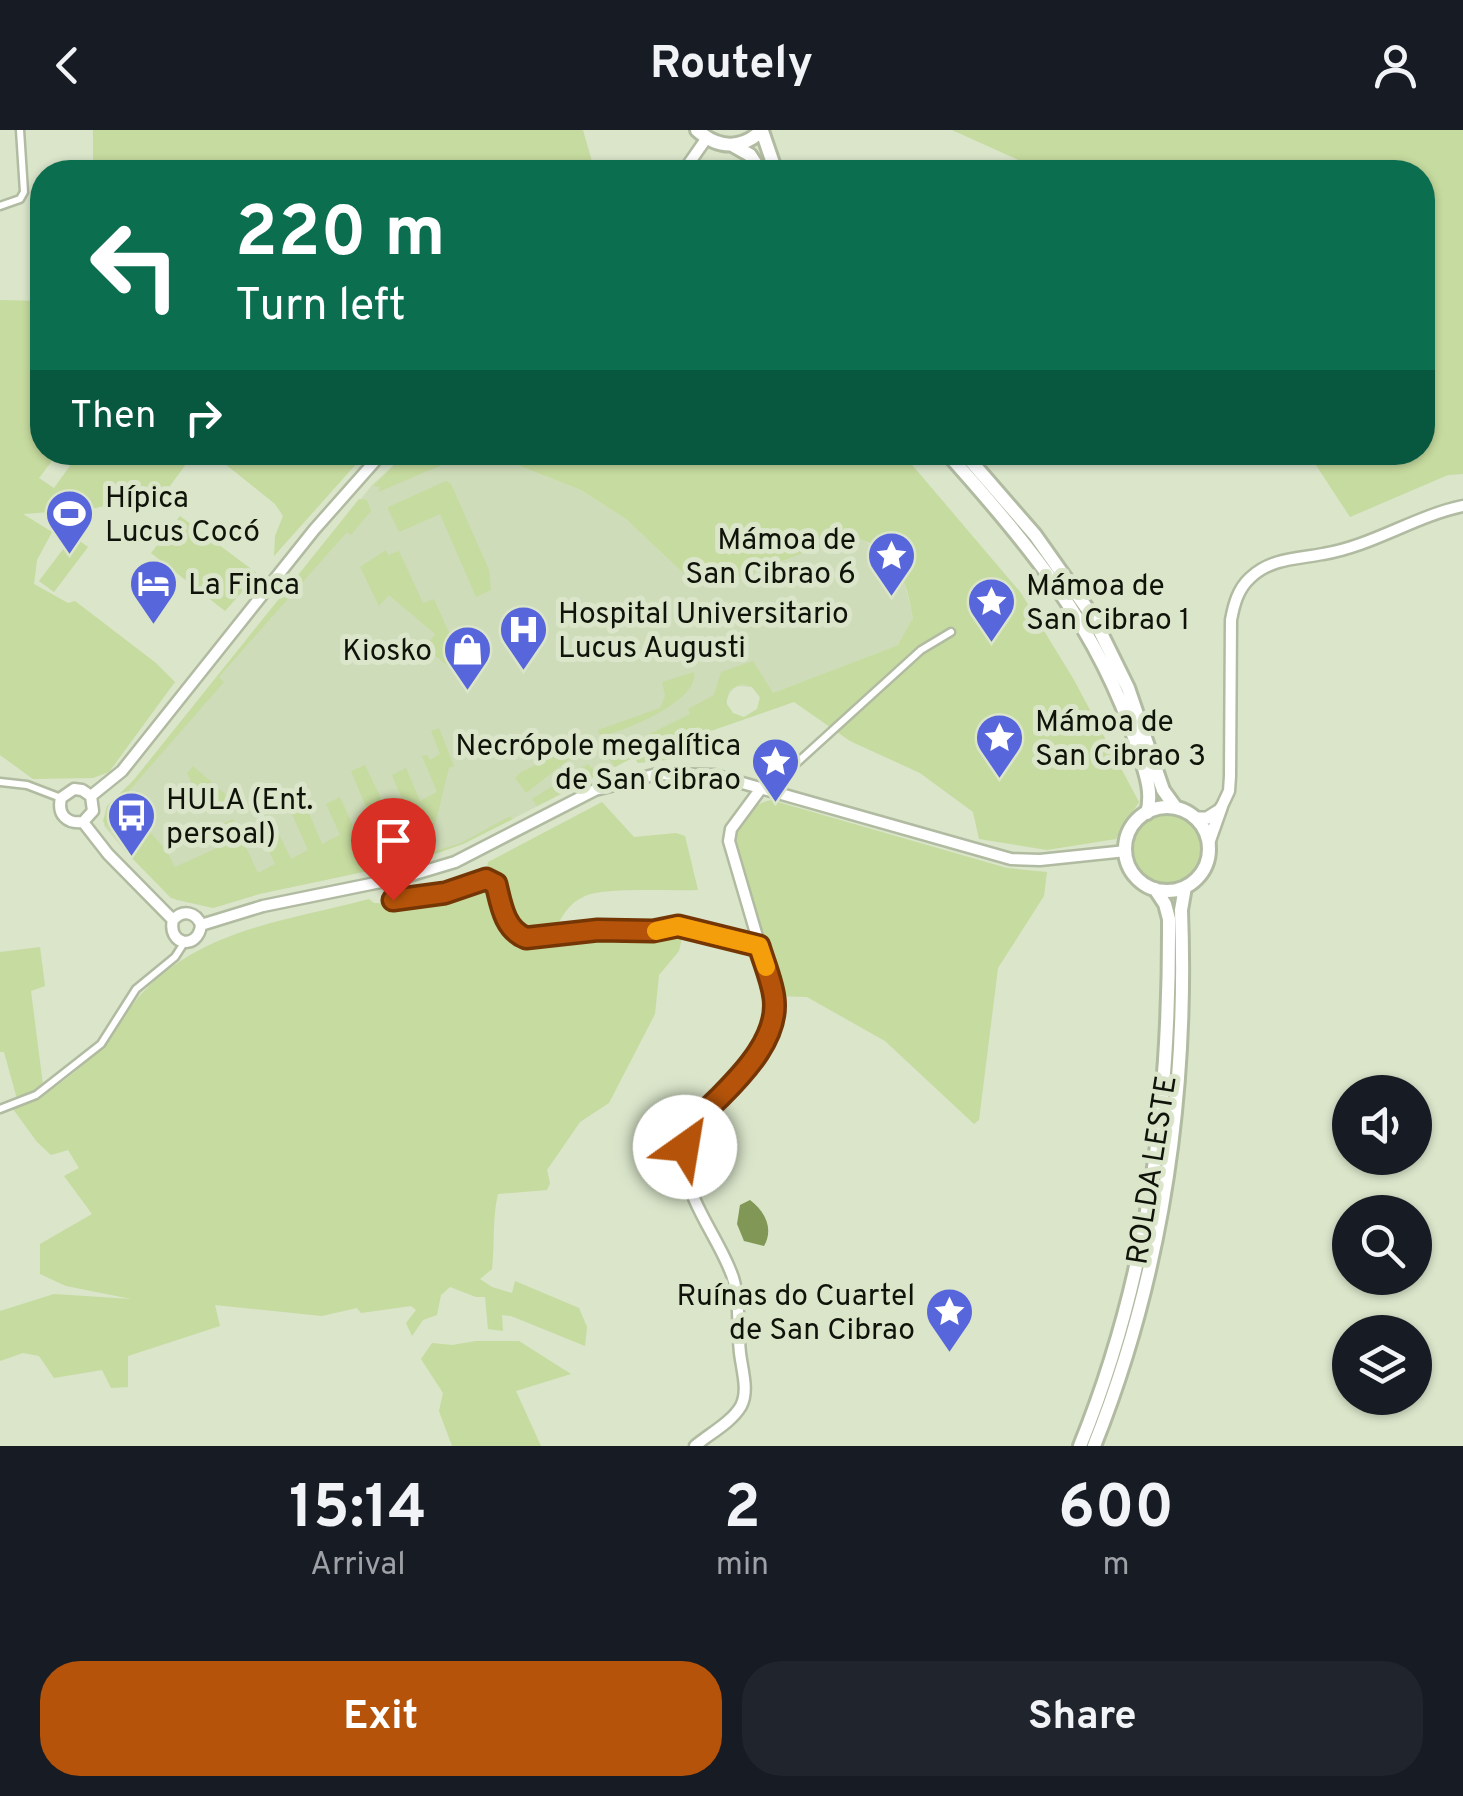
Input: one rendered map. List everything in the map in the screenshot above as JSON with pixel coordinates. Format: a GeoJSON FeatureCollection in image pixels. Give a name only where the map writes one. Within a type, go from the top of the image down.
{"type":"FeatureCollection","features":[{"type":"Feature","properties":{"kind":"highway"},"geometry":{"type":"LineString","coordinates":[[734,146],[762,130],[772,160]]}},
{"type":"Feature","properties":{"kind":"highway"},"geometry":{"type":"LineString","coordinates":[[701,134],[715,143],[734,146],[753,160]]}},
{"type":"Feature","properties":{"kind":"highway"},"geometry":{"type":"LineString","coordinates":[[957,465],[1039,559],[1091,639],[1131,728],[1150,791],[1147,813]]}},
{"type":"Feature","properties":{"kind":"highway"},"geometry":{"type":"LineString","coordinates":[[974,465],[1043,544],[1092,617],[1128,688],[1163,790],[1176,808],[1195,818],[1209,842]]}},
{"type":"Feature","properties":{"kind":"highway"},"geometry":{"type":"LineString","coordinates":[[1126,851],[1131,829],[1147,813],[1176,808]]}},
{"type":"Feature","properties":{"kind":"highway","name":"ROLDA LESTE"},"geometry":{"type":"LineString","coordinates":[[1094,1446],[1138,1316],[1167,1186],[1181,1056],[1180,910],[1185,888],[1205,869],[1209,842]]}},
{"type":"Feature","properties":{"kind":"highway","name":"ROLDA LESTE"},"geometry":{"type":"LineString","coordinates":[[1080,1446],[1106,1378],[1149,1212],[1169,1031],[1169,919],[1155,889],[1131,870],[1126,851]]}},
{"type":"Feature","properties":{"kind":"highway"},"geometry":{"type":"LineString","coordinates":[[1155,889],[1185,888]]}},
{"type":"Feature","properties":{"kind":"main road"},"geometry":{"type":"LineString","coordinates":[[1195,818],[1214,816],[1221,808]]}},
{"type":"Feature","properties":{"kind":"main road"},"geometry":{"type":"LineString","coordinates":[[1209,842],[1221,808]]}},
{"type":"Feature","properties":{"kind":"street"},"geometry":{"type":"LineString","coordinates":[[0,206],[20,199],[26,186],[20,130]]}},
{"type":"Feature","properties":{"kind":"street"},"geometry":{"type":"LineString","coordinates":[[688,160],[701,134]]}},
{"type":"Feature","properties":{"kind":"street"},"geometry":{"type":"LineString","coordinates":[[90,796],[122,772],[314,530],[372,465]]}},
{"type":"Feature","properties":{"kind":"street"},"geometry":{"type":"LineString","coordinates":[[1221,808],[1229,791],[1230,776],[1230,620],[1236,598],[1250,577],[1269,564],[1344,550],[1463,506]]}},
{"type":"Feature","properties":{"kind":"street"},"geometry":{"type":"LineString","coordinates":[[695,1446],[740,1407],[744,1380],[732,1274],[688,1183],[685,1147],[698,1118],[732,1085],[768,1035],[775,1000],[729,840],[731,828],[765,788],[921,650],[952,632]]}},
{"type":"Feature","properties":{"kind":"street"},"geometry":{"type":"LineString","coordinates":[[201,926],[263,906],[405,878],[500,842],[580,797],[638,776],[686,772],[714,774],[1011,858],[1040,860],[1126,851]]}},
{"type":"Feature","properties":{"kind":"street"},"geometry":{"type":"LineString","coordinates":[[0,782],[27,785],[61,798]]}},
{"type":"Feature","properties":{"kind":"street"},"geometry":{"type":"LineString","coordinates":[[74,789],[82,790],[90,796],[92,811],[83,822],[75,823],[60,812],[61,798],[74,789]]}},
{"type":"Feature","properties":{"kind":"street"},"geometry":{"type":"LineString","coordinates":[[83,822],[108,854],[174,920]]}},
{"type":"Feature","properties":{"kind":"street"},"geometry":{"type":"LineString","coordinates":[[393,900],[445,893],[486,879],[496,884],[507,922],[526,938],[598,930],[653,931],[678,926],[759,946]]}},
{"type":"Feature","properties":{"kind":"street"},"geometry":{"type":"LineString","coordinates":[[0,1109],[36,1096],[101,1044],[136,989],[170,961],[184,943],[198,937],[201,926],[189,913],[174,920],[172,934],[184,943]]}},
{"type":"Feature","properties":{"kind":"shaded area"},"geometry":{"type":"Polygon","coordinates":[[[93,130],[583,130],[592,160],[93,160],[93,130]]]}},
{"type":"Feature","properties":{"kind":"shaded area"},"geometry":{"type":"Polygon","coordinates":[[[952,130],[1463,130],[1463,474],[1448,475],[1350,517],[1316,465],[1435,465],[1435,160],[1018,160],[952,130]]]}},
{"type":"Feature","properties":{"kind":"shaded area"},"geometry":{"type":"Polygon","coordinates":[[[0,300],[30,301],[30,465],[49,465],[39,478],[54,488],[70,465],[185,465],[164,494],[90,509],[23,514],[52,532],[37,560],[34,584],[68,603],[75,601],[175,682],[109,772],[93,778],[33,779],[0,755],[0,300]]]}},
{"type":"Feature","properties":{"kind":"shaded area"},"geometry":{"type":"Polygon","coordinates":[[[226,465],[355,465],[274,556],[275,536],[283,516],[275,504],[226,465]]]}},
{"type":"Feature","properties":{"kind":"shaded area","name":"Hospital Universitario Lucus Augusti"},"geometry":{"type":"Polygon","coordinates":[[[394,465],[516,465],[581,490],[626,519],[698,587],[835,536],[858,537],[880,551],[904,580],[913,618],[898,645],[760,698],[752,687],[736,686],[727,696],[727,710],[463,844],[415,861],[259,894],[213,908],[176,900],[104,826],[107,806],[133,781],[372,485],[394,465]]]}},
{"type":"Feature","properties":{"kind":"shaded area"},"geometry":{"type":"Polygon","coordinates":[[[394,465],[442,465],[378,492],[380,487],[373,486],[394,465]]]}},
{"type":"Feature","properties":{"kind":"shaded area"},"geometry":{"type":"Polygon","coordinates":[[[517,465],[912,465],[1021,593],[1074,680],[1139,802],[1116,839],[1047,850],[979,839],[973,812],[920,773],[850,741],[794,702],[682,741],[677,759],[638,763],[634,757],[615,767],[603,752],[609,754],[690,714],[688,709],[714,695],[721,672],[753,661],[773,693],[898,645],[913,618],[897,569],[866,541],[836,536],[837,540],[711,588],[708,583],[698,587],[626,519],[581,490],[517,465]],[[742,684],[730,690],[726,703],[733,713],[744,717],[757,709],[760,697],[752,687],[742,684]]]}},
{"type":"Feature","properties":{"kind":"shaded area"},"geometry":{"type":"Polygon","coordinates":[[[446,481],[451,484],[489,570],[491,590],[476,597],[440,514],[399,532],[388,509],[446,481]]]}},
{"type":"Feature","properties":{"kind":"shaded area"},"geometry":{"type":"Polygon","coordinates":[[[359,499],[367,500],[371,511],[351,535],[347,532],[219,677],[224,682],[121,800],[129,809],[121,819],[115,816],[119,821],[110,831],[103,821],[107,806],[133,781],[359,499]]]}},
{"type":"Feature","properties":{"kind":"shaded area"},"geometry":{"type":"Polygon","coordinates":[[[180,516],[258,574],[225,611],[151,553],[180,516]]]}},
{"type":"Feature","properties":{"kind":"shaded area","name":"Hípica Lucus Cocó"},"geometry":{"type":"Polygon","coordinates":[[[73,536],[88,547],[54,592],[39,581],[73,536]]]}},
{"type":"Feature","properties":{"kind":"shaded area"},"geometry":{"type":"Polygon","coordinates":[[[386,550],[388,555],[399,551],[423,603],[434,599],[464,666],[457,674],[425,647],[435,634],[389,595],[379,606],[360,567],[386,550]]]}},
{"type":"Feature","properties":{"kind":"shaded area"},"geometry":{"type":"Polygon","coordinates":[[[694,672],[686,693],[659,713],[627,728],[599,734],[598,730],[660,708],[665,696],[662,682],[694,672]]]}},
{"type":"Feature","properties":{"kind":"shaded area"},"geometry":{"type":"Polygon","coordinates":[[[439,728],[454,766],[449,768],[428,853],[461,843],[510,816],[513,819],[463,844],[415,861],[259,894],[213,908],[171,898],[124,850],[131,825],[141,822],[166,850],[175,867],[230,842],[222,824],[233,819],[258,873],[275,864],[261,833],[275,826],[291,859],[308,850],[286,801],[301,794],[322,844],[340,835],[326,804],[340,797],[355,830],[372,821],[351,771],[365,765],[389,815],[405,806],[392,775],[406,768],[420,801],[437,792],[422,756],[427,755],[430,760],[440,754],[431,731],[439,728]]]}},
{"type":"Feature","properties":{"kind":"shaded area"},"geometry":{"type":"Polygon","coordinates":[[[583,743],[586,746],[526,793],[515,778],[521,772],[583,743]]]}},
{"type":"Feature","properties":{"kind":"shaded area"},"geometry":{"type":"Polygon","coordinates":[[[588,764],[593,769],[598,766],[599,774],[537,806],[532,799],[588,764]]]}},
{"type":"Feature","properties":{"kind":"shaded area"},"geometry":{"type":"Polygon","coordinates":[[[193,766],[232,800],[205,811],[187,773],[193,766]]]}},
{"type":"Feature","properties":{"kind":"shaded area"},"geometry":{"type":"Polygon","coordinates":[[[771,800],[1007,868],[1047,872],[1044,896],[998,968],[979,1120],[974,1124],[885,1041],[807,997],[776,996],[732,839],[746,814],[771,800]]]}},
{"type":"Feature","properties":{"kind":"shaded area"},"geometry":{"type":"Polygon","coordinates":[[[602,802],[634,837],[676,833],[685,836],[698,890],[594,893],[570,906],[555,932],[519,928],[507,914],[488,862],[602,802]]]}},
{"type":"Feature","properties":{"kind":"shaded area"},"geometry":{"type":"Polygon","coordinates":[[[1168,813],[1193,824],[1204,849],[1193,874],[1168,885],[1143,874],[1132,849],[1143,824],[1168,813]]]}},
{"type":"Feature","properties":{"kind":"shaded area"},"geometry":{"type":"Polygon","coordinates":[[[475,887],[494,896],[504,927],[527,947],[566,938],[684,929],[679,951],[659,975],[655,1014],[609,1103],[580,1122],[547,1170],[547,1190],[498,1194],[492,1269],[480,1279],[512,1293],[515,1281],[579,1308],[587,1327],[585,1346],[511,1316],[502,1315],[503,1331],[488,1329],[485,1297],[450,1287],[441,1295],[437,1315],[423,1320],[412,1336],[406,1323],[416,1310],[411,1306],[361,1313],[357,1308],[322,1316],[215,1305],[220,1326],[128,1356],[128,1387],[111,1388],[102,1370],[54,1378],[39,1356],[23,1353],[0,1361],[0,1311],[54,1294],[131,1299],[66,1286],[40,1274],[40,1244],[92,1214],[64,1176],[79,1168],[68,1150],[51,1155],[13,1109],[39,1097],[75,1072],[97,1052],[149,986],[199,950],[253,928],[369,899],[374,903],[422,904],[475,887]]]}},
{"type":"Feature","properties":{"kind":"shaded area"},"geometry":{"type":"Polygon","coordinates":[[[40,947],[45,986],[31,991],[43,1085],[17,1099],[4,1052],[0,1052],[0,952],[40,947]]]}},
{"type":"Feature","properties":{"kind":"shaded area"},"geometry":{"type":"Polygon","coordinates":[[[750,1200],[766,1221],[764,1246],[744,1241],[737,1224],[740,1205],[750,1200]]]}},
{"type":"Feature","properties":{"kind":"shaded area"},"geometry":{"type":"Polygon","coordinates":[[[519,1341],[571,1374],[516,1391],[541,1446],[452,1446],[439,1411],[443,1393],[421,1359],[432,1343],[519,1341]]]}},
{"type":"Feature","properties":{"kind":"slow traffic"},"geometry":{"type":"LineString","coordinates":[[656,931],[678,926],[759,946],[766,967]]}},
{"type":"Feature","properties":{"kind":"place","name":"Hípica Lucus Cocó"},"geometry":{"type":"Point","coordinates":[70,556]}},
{"type":"Feature","properties":{"kind":"place","name":"Mámoa de San Cibrao 6"},"geometry":{"type":"Point","coordinates":[891,598]}},
{"type":"Feature","properties":{"kind":"place","name":"La Finca"},"geometry":{"type":"Point","coordinates":[153,626]}},
{"type":"Feature","properties":{"kind":"place","name":"Mámoa de San Cibrao 1"},"geometry":{"type":"Point","coordinates":[991,644]}},
{"type":"Feature","properties":{"kind":"place","name":"Hospital Universitario Lucus Augusti"},"geometry":{"type":"Point","coordinates":[523,672]}},
{"type":"Feature","properties":{"kind":"place","name":"Kiosko"},"geometry":{"type":"Point","coordinates":[467,692]}},
{"type":"Feature","properties":{"kind":"place","name":"Mámoa de San Cibrao 3"},"geometry":{"type":"Point","coordinates":[1000,780]}},
{"type":"Feature","properties":{"kind":"place","name":"Necrópole megalítica de San Cibrao"},"geometry":{"type":"Point","coordinates":[776,804]}},
{"type":"Feature","properties":{"kind":"place","name":"HULA (Ent. persoal)"},"geometry":{"type":"Point","coordinates":[131,858]}},
{"type":"Feature","properties":{"kind":"place","name":"Ruínas do Cuartel de San Cibrao"},"geometry":{"type":"Point","coordinates":[950,1354]}},
{"type":"Feature","properties":{"kind":"route"},"geometry":{"type":"LineString","coordinates":[[393,900],[445,893],[486,879],[496,884],[507,922],[526,938],[598,930],[653,931],[678,926],[759,946],[775,1000],[768,1035],[732,1085],[698,1118],[685,1147]]}}]}
